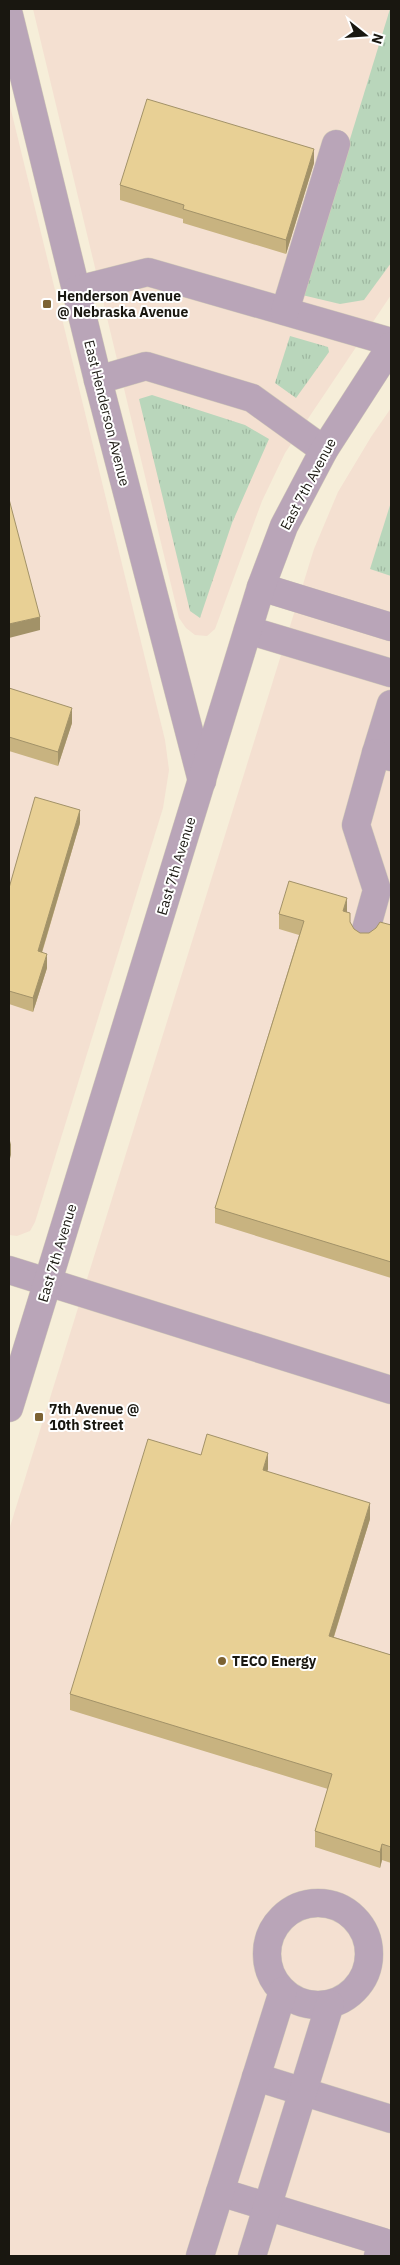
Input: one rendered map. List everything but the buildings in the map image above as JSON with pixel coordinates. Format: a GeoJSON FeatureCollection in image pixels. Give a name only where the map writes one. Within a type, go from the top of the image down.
{"type":"FeatureCollection","features":[{"type":"Feature","properties":{"kind":"street","name":"East Henderson Avenue"},"geometry":{"type":"LineString","coordinates":[[9,15],[16,78],[77,290],[98,380],[202,781]]}},
{"type":"Feature","properties":{"kind":"street"},"geometry":{"type":"LineString","coordinates":[[285,311],[336,144]]}},
{"type":"Feature","properties":{"kind":"street"},"geometry":{"type":"LineString","coordinates":[[77,290],[148,272],[391,342]]}},
{"type":"Feature","properties":{"kind":"street","name":"East 7th Avenue"},"geometry":{"type":"LineString","coordinates":[[9,1408],[261,587],[284,526],[324,450],[391,346]]}},
{"type":"Feature","properties":{"kind":"street"},"geometry":{"type":"LineString","coordinates":[[98,380],[146,366],[252,398],[324,450]]}},
{"type":"Feature","properties":{"kind":"street"},"geometry":{"type":"LineString","coordinates":[[261,587],[391,627]]}},
{"type":"Feature","properties":{"kind":"street"},"geometry":{"type":"LineString","coordinates":[[248,630],[391,673]]}},
{"type":"Feature","properties":{"kind":"street"},"geometry":{"type":"LineString","coordinates":[[365,933],[377,890],[356,824],[384,755],[391,704]]}},
{"type":"Feature","properties":{"kind":"street"},"geometry":{"type":"LineString","coordinates":[[9,1270],[391,1390]]}},
{"type":"Feature","properties":{"kind":"street"},"geometry":{"type":"LineString","coordinates":[[309,1903],[327,1903],[343,1909],[356,1919],[366,1934],[369,1950],[368,1967],[362,1982],[350,1994],[330,2004],[318,2006],[302,2003],[283,1991],[276,1983],[269,1968],[267,1951],[271,1935],[280,1920],[294,1909],[309,1903]]}},
{"type":"Feature","properties":{"kind":"street"},"geometry":{"type":"LineString","coordinates":[[200,2256],[283,1991]]}},
{"type":"Feature","properties":{"kind":"street"},"geometry":{"type":"LineString","coordinates":[[252,2256],[330,2004]]}},
{"type":"Feature","properties":{"kind":"street"},"geometry":{"type":"LineString","coordinates":[[256,2077],[391,2119]]}},
{"type":"Feature","properties":{"kind":"street"},"geometry":{"type":"LineString","coordinates":[[220,2192],[383,2242],[378,2256]]}},
{"type":"Feature","properties":{"kind":"shaded area"},"geometry":{"type":"Polygon","coordinates":[[[33,9],[391,9],[391,295],[285,453],[262,501],[215,629],[207,636],[195,635],[186,628],[179,618],[33,9]]]}},
{"type":"Feature","properties":{"kind":"shaded area"},"geometry":{"type":"Polygon","coordinates":[[[9,102],[165,740],[169,770],[163,808],[35,1222],[30,1231],[17,1236],[9,1235],[9,102]]]}},
{"type":"Feature","properties":{"kind":"shaded area","name":"TECO Energy"},"geometry":{"type":"Polygon","coordinates":[[[391,408],[391,2256],[9,2256],[9,1530],[314,549],[338,492],[391,408]]]}},
{"type":"Feature","properties":{"kind":"green space"},"geometry":{"type":"Polygon","coordinates":[[[390,9],[391,263],[364,300],[340,304],[302,295],[390,9]]]}},
{"type":"Feature","properties":{"kind":"green space"},"geometry":{"type":"Polygon","coordinates":[[[290,336],[328,347],[329,352],[296,398],[275,383],[290,336]]]}},
{"type":"Feature","properties":{"kind":"green space"},"geometry":{"type":"Polygon","coordinates":[[[152,395],[245,425],[269,439],[232,523],[200,618],[190,611],[139,399],[152,395]]]}},
{"type":"Feature","properties":{"kind":"green space"},"geometry":{"type":"Polygon","coordinates":[[[391,502],[391,576],[370,569],[391,502]]]}},
{"type":"Feature","properties":{"kind":"place","name":"Henderson Avenue @ Nebraska Avenue"},"geometry":{"type":"Point","coordinates":[47,304]}},
{"type":"Feature","properties":{"kind":"place","name":"7th Avenue @ 10th Street"},"geometry":{"type":"Point","coordinates":[39,1417]}},
{"type":"Feature","properties":{"kind":"place","name":"TECO Energy"},"geometry":{"type":"Point","coordinates":[222,1661]}}]}
